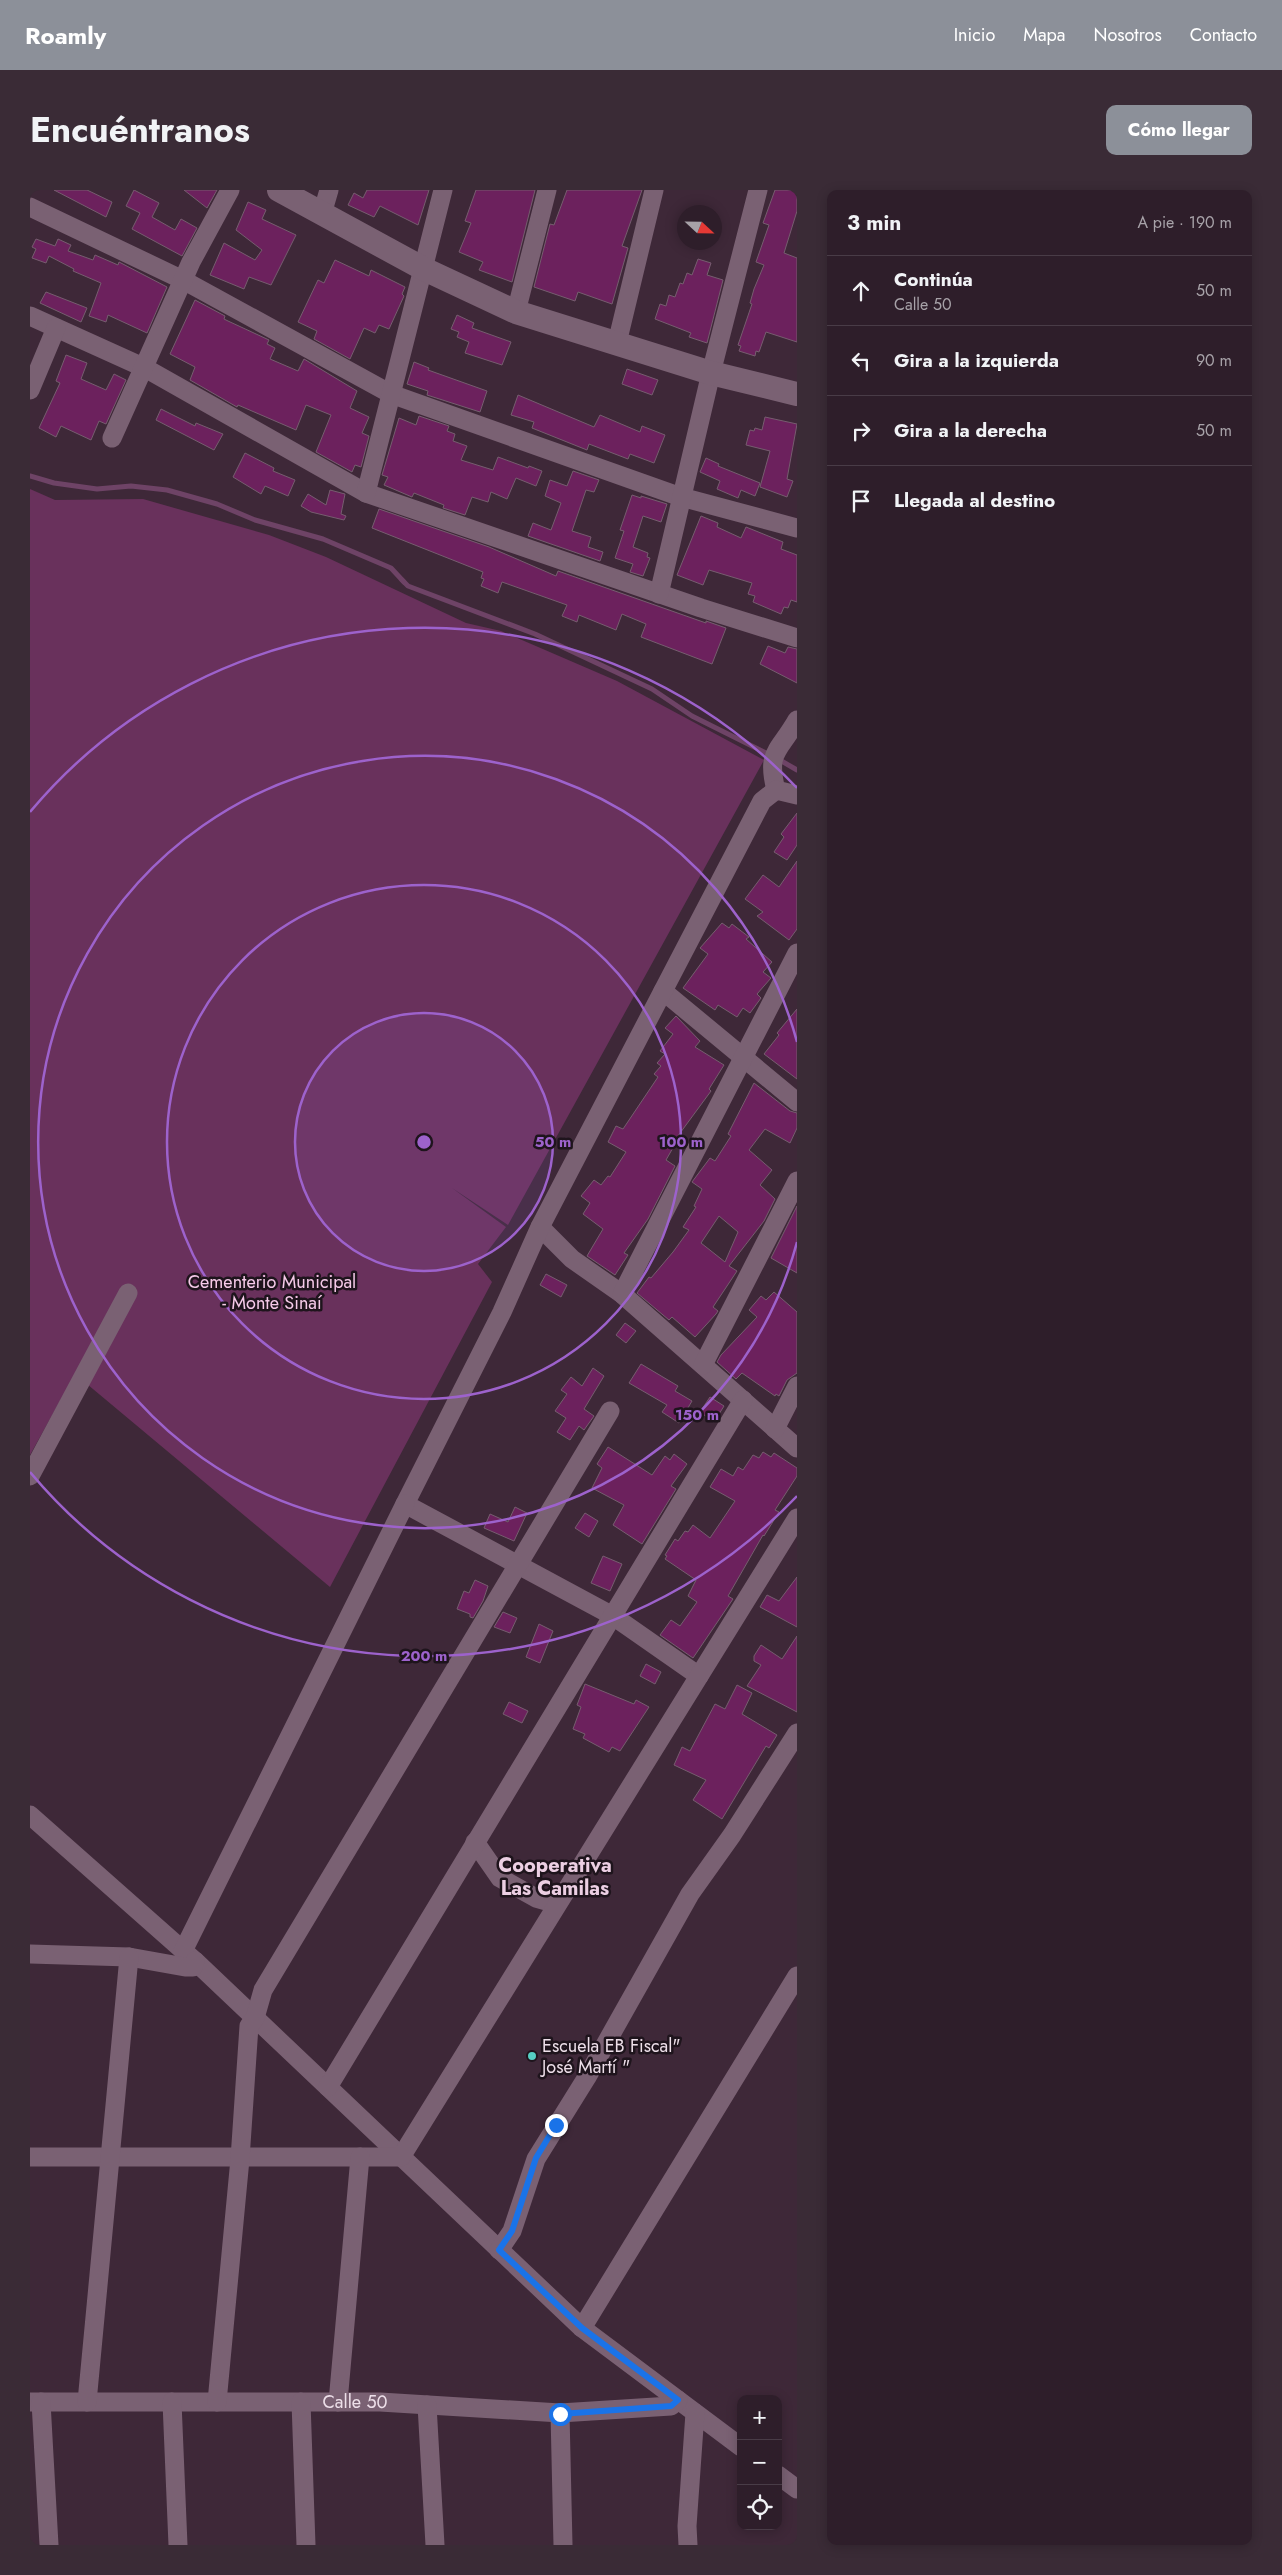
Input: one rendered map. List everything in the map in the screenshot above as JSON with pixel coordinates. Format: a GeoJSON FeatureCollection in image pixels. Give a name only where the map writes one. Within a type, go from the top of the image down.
{"type":"FeatureCollection","features":[{"type":"Feature","properties":{"kind":"street"},"geometry":{"type":"LineString","coordinates":[[112,438],[145,368],[182,280],[230,190]]}},
{"type":"Feature","properties":{"kind":"street"},"geometry":{"type":"LineString","coordinates":[[279,190],[424,269],[516,312],[711,373],[797,394]]}},
{"type":"Feature","properties":{"kind":"street"},"geometry":{"type":"LineString","coordinates":[[322,214],[329,190]]}},
{"type":"Feature","properties":{"kind":"street"},"geometry":{"type":"LineString","coordinates":[[366,493],[443,190]]}},
{"type":"Feature","properties":{"kind":"street"},"geometry":{"type":"LineString","coordinates":[[516,312],[547,190]]}},
{"type":"Feature","properties":{"kind":"street"},"geometry":{"type":"LineString","coordinates":[[617,343],[654,190]]}},
{"type":"Feature","properties":{"kind":"street"},"geometry":{"type":"LineString","coordinates":[[659,594],[711,373],[758,190]]}},
{"type":"Feature","properties":{"kind":"street"},"geometry":{"type":"LineString","coordinates":[[30,207],[182,280],[390,394],[682,497],[797,528]]}},
{"type":"Feature","properties":{"kind":"street"},"geometry":{"type":"LineString","coordinates":[[30,316],[145,368],[366,493],[659,594],[797,638]]}},
{"type":"Feature","properties":{"kind":"street"},"geometry":{"type":"LineString","coordinates":[[30,390],[56,328]]}},
{"type":"Feature","properties":{"kind":"street"},"geometry":{"type":"LineString","coordinates":[[776,790],[772,772],[772,756],[797,720]]}},
{"type":"Feature","properties":{"kind":"street"},"geometry":{"type":"LineString","coordinates":[[776,790],[797,795]]}},
{"type":"Feature","properties":{"kind":"street"},"geometry":{"type":"LineString","coordinates":[[30,1954],[129,1957],[193,1967],[189,1956],[405,1504],[502,1312],[540,1227],[762,801],[776,790]]}},
{"type":"Feature","properties":{"kind":"street"},"geometry":{"type":"LineString","coordinates":[[622,1294],[797,953]]}},
{"type":"Feature","properties":{"kind":"street"},"geometry":{"type":"LineString","coordinates":[[663,991],[797,1102]]}},
{"type":"Feature","properties":{"kind":"street"},"geometry":{"type":"LineString","coordinates":[[703,1365],[797,1181]]}},
{"type":"Feature","properties":{"kind":"street"},"geometry":{"type":"LineString","coordinates":[[540,1227],[572,1258],[622,1294],[797,1448]]}},
{"type":"Feature","properties":{"kind":"street"},"geometry":{"type":"LineString","coordinates":[[30,1476],[128,1292]]}},
{"type":"Feature","properties":{"kind":"street"},"geometry":{"type":"LineString","coordinates":[[775,1429],[797,1386]]}},
{"type":"Feature","properties":{"kind":"street"},"geometry":{"type":"LineString","coordinates":[[328,2087],[743,1400]]}},
{"type":"Feature","properties":{"kind":"street"},"geometry":{"type":"LineString","coordinates":[[217,2402],[240,2159],[249,2026],[255,2018],[263,1990],[610,1411]]}},
{"type":"Feature","properties":{"kind":"street"},"geometry":{"type":"LineString","coordinates":[[405,1504],[613,1616],[699,1676]]}},
{"type":"Feature","properties":{"kind":"street"},"geometry":{"type":"LineString","coordinates":[[401,2157],[797,1518]]}},
{"type":"Feature","properties":{"kind":"street"},"geometry":{"type":"LineString","coordinates":[[499,2250],[512,2231],[536,2158],[587,2077],[690,1894],[732,1835],[797,1733]]}},
{"type":"Feature","properties":{"kind":"street"},"geometry":{"type":"LineString","coordinates":[[30,1815],[189,1956],[582,2328],[737,2444]]}},
{"type":"Feature","properties":{"kind":"street"},"geometry":{"type":"LineString","coordinates":[[475,1842],[500,1878],[536,1898],[557,1904]]}},
{"type":"Feature","properties":{"kind":"street"},"geometry":{"type":"LineString","coordinates":[[87,2402],[129,1957]]}},
{"type":"Feature","properties":{"kind":"street"},"geometry":{"type":"LineString","coordinates":[[582,2328],[797,1976]]}},
{"type":"Feature","properties":{"kind":"street"},"geometry":{"type":"LineString","coordinates":[[30,2157],[240,2159],[401,2157]]}},
{"type":"Feature","properties":{"kind":"street"},"geometry":{"type":"LineString","coordinates":[[338,2402],[360,2157]]}},
{"type":"Feature","properties":{"kind":"street","name":"Calle 50"},"geometry":{"type":"LineString","coordinates":[[36,2402],[338,2402],[427,2405],[560,2414],[671,2406],[678,2400]]}},
{"type":"Feature","properties":{"kind":"street"},"geometry":{"type":"LineString","coordinates":[[36,2402],[49,2545]]}},
{"type":"Feature","properties":{"kind":"street"},"geometry":{"type":"LineString","coordinates":[[172,2402],[178,2545]]}},
{"type":"Feature","properties":{"kind":"street"},"geometry":{"type":"LineString","coordinates":[[300,2402],[306,2545]]}},
{"type":"Feature","properties":{"kind":"street"},"geometry":{"type":"LineString","coordinates":[[427,2405],[435,2545]]}},
{"type":"Feature","properties":{"kind":"street"},"geometry":{"type":"LineString","coordinates":[[688,2545],[687,2526],[695,2413]]}},
{"type":"Feature","properties":{"kind":"street"},"geometry":{"type":"LineString","coordinates":[[560,2414],[563,2545]]}},
{"type":"Feature","properties":{"kind":"street"},"geometry":{"type":"LineString","coordinates":[[782,2478],[797,2489]]}},
{"type":"Feature","properties":{"kind":"green space","name":"Cementerio Municipal - Monte Sinaí"},"geometry":{"type":"Polygon","coordinates":[[[30,489],[55,500],[143,499],[269,535],[326,557],[466,623],[501,631],[617,681],[764,760],[508,1225],[452,1188],[506,1227],[478,1264],[492,1282],[330,1587],[75,1374],[30,1455],[30,489]]]}},
{"type":"Feature","properties":{"kind":"building"},"geometry":{"type":"Polygon","coordinates":[[[54,190],[87,190],[112,202],[106,217],[54,190]]]}},
{"type":"Feature","properties":{"kind":"building"},"geometry":{"type":"Polygon","coordinates":[[[134,190],[159,203],[152,217],[175,230],[181,219],[197,228],[182,256],[132,229],[140,213],[126,206],[134,190]]]}},
{"type":"Feature","properties":{"kind":"building"},"geometry":{"type":"Polygon","coordinates":[[[184,190],[217,190],[207,208],[184,190]]]}},
{"type":"Feature","properties":{"kind":"building"},"geometry":{"type":"Polygon","coordinates":[[[367,190],[429,190],[418,225],[380,206],[374,217],[348,205],[354,193],[363,198],[367,190]]]}},
{"type":"Feature","properties":{"kind":"building"},"geometry":{"type":"Polygon","coordinates":[[[476,190],[535,190],[512,282],[479,270],[483,262],[459,252],[471,223],[465,221],[476,190]]]}},
{"type":"Feature","properties":{"kind":"building"},"geometry":{"type":"Polygon","coordinates":[[[567,190],[642,190],[622,246],[628,248],[612,304],[578,292],[575,301],[534,287],[550,224],[554,225],[567,190]]]}},
{"type":"Feature","properties":{"kind":"building"},"geometry":{"type":"Polygon","coordinates":[[[775,190],[797,190],[797,211],[784,253],[797,258],[797,342],[766,332],[759,352],[756,351],[755,356],[739,351],[741,346],[738,345],[752,304],[750,303],[754,289],[764,265],[756,262],[769,225],[763,223],[775,190]]]}},
{"type":"Feature","properties":{"kind":"building"},"geometry":{"type":"Polygon","coordinates":[[[248,202],[266,210],[262,219],[296,235],[271,285],[249,277],[244,289],[210,275],[224,243],[255,260],[262,250],[236,230],[248,202]]]}},
{"type":"Feature","properties":{"kind":"building"},"geometry":{"type":"Polygon","coordinates":[[[36,239],[55,246],[58,239],[71,245],[68,251],[93,260],[95,255],[118,265],[119,262],[167,287],[147,333],[108,315],[106,322],[89,316],[101,283],[73,271],[74,269],[49,256],[46,263],[32,258],[36,249],[32,247],[36,239]]]}},
{"type":"Feature","properties":{"kind":"building"},"geometry":{"type":"Polygon","coordinates":[[[698,259],[711,263],[707,275],[723,280],[707,343],[689,337],[691,333],[655,319],[660,304],[666,306],[669,295],[675,297],[680,283],[683,284],[687,273],[692,275],[698,259]]]}},
{"type":"Feature","properties":{"kind":"building"},"geometry":{"type":"Polygon","coordinates":[[[335,260],[369,276],[371,270],[405,287],[402,294],[404,296],[389,329],[379,325],[375,333],[364,328],[350,359],[314,339],[317,331],[298,322],[318,280],[324,283],[335,260]]]}},
{"type":"Feature","properties":{"kind":"building"},"geometry":{"type":"Polygon","coordinates":[[[46,292],[87,308],[81,322],[40,303],[46,292]]]}},
{"type":"Feature","properties":{"kind":"building"},"geometry":{"type":"Polygon","coordinates":[[[195,300],[225,316],[224,319],[269,340],[267,344],[275,348],[270,359],[298,371],[304,359],[357,391],[350,408],[369,417],[362,433],[369,436],[361,467],[355,465],[352,472],[316,452],[331,415],[306,405],[296,430],[238,405],[237,407],[190,380],[195,367],[170,354],[195,300]]]}},
{"type":"Feature","properties":{"kind":"building"},"geometry":{"type":"Polygon","coordinates":[[[457,315],[474,323],[472,328],[511,342],[502,365],[465,353],[469,342],[457,337],[459,332],[451,329],[457,315]]]}},
{"type":"Feature","properties":{"kind":"building"},"geometry":{"type":"Polygon","coordinates":[[[66,355],[87,363],[81,379],[106,390],[114,374],[126,380],[106,424],[99,421],[91,440],[61,426],[56,437],[39,428],[60,383],[56,381],[66,355]]]}},
{"type":"Feature","properties":{"kind":"building"},"geometry":{"type":"Polygon","coordinates":[[[414,362],[429,368],[428,370],[487,391],[480,412],[427,395],[428,391],[407,384],[414,362]]]}},
{"type":"Feature","properties":{"kind":"building"},"geometry":{"type":"Polygon","coordinates":[[[627,369],[658,380],[652,395],[622,384],[627,369]]]}},
{"type":"Feature","properties":{"kind":"building"},"geometry":{"type":"Polygon","coordinates":[[[518,395],[594,427],[600,415],[640,432],[642,426],[665,435],[654,463],[630,454],[628,459],[589,444],[587,450],[532,428],[534,422],[511,415],[518,395]]]}},
{"type":"Feature","properties":{"kind":"building"},"geometry":{"type":"Polygon","coordinates":[[[161,409],[195,426],[196,423],[223,434],[214,450],[156,420],[161,409]]]}},
{"type":"Feature","properties":{"kind":"building"},"geometry":{"type":"Polygon","coordinates":[[[419,416],[449,426],[447,431],[455,434],[453,441],[467,446],[461,460],[493,470],[498,457],[528,468],[529,466],[542,471],[536,486],[516,478],[507,499],[491,492],[488,502],[472,497],[465,515],[443,508],[444,505],[414,493],[412,497],[384,485],[388,477],[382,475],[399,418],[416,425],[419,416]]]}},
{"type":"Feature","properties":{"kind":"building"},"geometry":{"type":"Polygon","coordinates":[[[765,417],[797,424],[787,479],[793,481],[787,497],[760,487],[770,451],[746,445],[750,430],[754,431],[755,428],[762,430],[765,417]]]}},
{"type":"Feature","properties":{"kind":"building"},"geometry":{"type":"Polygon","coordinates":[[[245,453],[274,468],[273,471],[295,480],[288,496],[265,486],[261,494],[233,477],[245,453]]]}},
{"type":"Feature","properties":{"kind":"building"},"geometry":{"type":"Polygon","coordinates":[[[706,458],[719,464],[718,466],[760,483],[755,496],[741,490],[738,498],[717,489],[720,481],[700,472],[706,458]]]}},
{"type":"Feature","properties":{"kind":"building"},"geometry":{"type":"Polygon","coordinates":[[[573,471],[599,480],[594,492],[586,490],[572,531],[591,537],[588,547],[603,552],[600,561],[528,536],[533,523],[551,530],[561,503],[545,496],[550,480],[567,486],[573,471]]]}},
{"type":"Feature","properties":{"kind":"building"},"geometry":{"type":"Polygon","coordinates":[[[330,490],[345,494],[341,514],[346,516],[344,520],[311,512],[301,506],[308,494],[326,505],[330,490]]]}},
{"type":"Feature","properties":{"kind":"building"},"geometry":{"type":"Polygon","coordinates":[[[632,495],[667,504],[661,522],[643,516],[633,547],[648,553],[647,557],[650,558],[643,576],[630,572],[633,564],[615,558],[624,531],[620,530],[632,495]]]}},
{"type":"Feature","properties":{"kind":"building"},"geometry":{"type":"Polygon","coordinates":[[[379,509],[489,547],[556,576],[558,571],[706,623],[706,621],[726,628],[712,664],[641,637],[646,624],[622,614],[616,630],[579,615],[577,622],[562,616],[567,605],[502,582],[498,593],[481,586],[484,579],[481,578],[483,572],[372,528],[379,509]]]}},
{"type":"Feature","properties":{"kind":"building"},"geometry":{"type":"Polygon","coordinates":[[[701,516],[718,523],[717,527],[741,538],[746,527],[783,542],[781,549],[797,555],[797,602],[791,600],[788,608],[784,607],[781,614],[753,602],[755,596],[748,594],[752,583],[709,570],[703,585],[677,575],[701,516]]]}},
{"type":"Feature","properties":{"kind":"building"},"geometry":{"type":"Polygon","coordinates":[[[768,646],[785,653],[788,647],[797,649],[797,683],[760,664],[768,646]]]}},
{"type":"Feature","properties":{"kind":"building"},"geometry":{"type":"Polygon","coordinates":[[[797,813],[797,845],[787,860],[774,852],[784,837],[781,834],[797,813]]]}},
{"type":"Feature","properties":{"kind":"building"},"geometry":{"type":"Polygon","coordinates":[[[797,861],[797,929],[789,940],[757,916],[763,912],[745,899],[763,875],[779,887],[797,861]]]}},
{"type":"Feature","properties":{"kind":"building"},"geometry":{"type":"Polygon","coordinates":[[[722,923],[729,928],[732,924],[749,937],[746,939],[772,962],[763,972],[771,978],[757,994],[761,998],[750,1013],[743,1008],[737,1017],[718,1005],[715,1010],[683,988],[708,954],[700,948],[722,923]]]}},
{"type":"Feature","properties":{"kind":"building"},"geometry":{"type":"Polygon","coordinates":[[[797,1009],[797,1079],[764,1054],[779,1035],[777,1033],[797,1009]]]}},
{"type":"Feature","properties":{"kind":"building"},"geometry":{"type":"Polygon","coordinates":[[[676,1016],[700,1041],[695,1047],[724,1065],[709,1089],[711,1091],[672,1144],[674,1146],[666,1160],[675,1166],[648,1219],[624,1253],[628,1255],[615,1275],[587,1256],[603,1229],[583,1214],[590,1203],[581,1196],[594,1180],[601,1185],[608,1176],[610,1177],[626,1152],[608,1142],[616,1126],[623,1129],[658,1077],[654,1074],[661,1066],[657,1063],[665,1054],[660,1051],[673,1034],[665,1028],[676,1016]]]}},
{"type":"Feature","properties":{"kind":"building"},"geometry":{"type":"Polygon","coordinates":[[[754,1083],[790,1111],[797,1113],[797,1128],[790,1143],[765,1129],[749,1150],[772,1170],[760,1185],[775,1199],[764,1221],[729,1266],[737,1271],[713,1307],[718,1311],[695,1337],[672,1317],[669,1320],[637,1293],[649,1277],[651,1278],[673,1252],[689,1230],[683,1227],[696,1207],[694,1206],[702,1189],[692,1182],[710,1158],[715,1161],[731,1136],[728,1134],[754,1083]],[[719,1216],[701,1243],[725,1262],[738,1232],[719,1216]]]}},
{"type":"Feature","properties":{"kind":"building"},"geometry":{"type":"Polygon","coordinates":[[[797,1206],[797,1273],[771,1258],[797,1206]]]}},
{"type":"Feature","properties":{"kind":"building"},"geometry":{"type":"Polygon","coordinates":[[[546,1274],[567,1285],[561,1297],[540,1285],[546,1274]]]}},
{"type":"Feature","properties":{"kind":"building"},"geometry":{"type":"Polygon","coordinates":[[[774,1292],[797,1312],[797,1373],[787,1380],[779,1396],[776,1394],[775,1396],[742,1373],[736,1379],[717,1362],[721,1355],[757,1317],[749,1310],[761,1296],[766,1300],[774,1292]]]}},
{"type":"Feature","properties":{"kind":"building"},"geometry":{"type":"Polygon","coordinates":[[[625,1323],[636,1331],[626,1343],[616,1335],[625,1323]]]}},
{"type":"Feature","properties":{"kind":"building"},"geometry":{"type":"Polygon","coordinates":[[[641,1364],[678,1386],[675,1391],[692,1401],[679,1423],[662,1412],[667,1405],[629,1383],[641,1364]]]}},
{"type":"Feature","properties":{"kind":"building"},"geometry":{"type":"Polygon","coordinates":[[[593,1368],[604,1376],[584,1409],[594,1416],[584,1430],[579,1426],[570,1440],[557,1432],[566,1418],[555,1411],[567,1394],[561,1390],[571,1377],[582,1386],[593,1368]]]}},
{"type":"Feature","properties":{"kind":"building"},"geometry":{"type":"Polygon","coordinates":[[[710,1397],[724,1406],[714,1422],[700,1412],[710,1397]]]}},
{"type":"Feature","properties":{"kind":"building"},"geometry":{"type":"Polygon","coordinates":[[[608,1447],[652,1475],[665,1456],[670,1460],[674,1454],[687,1464],[671,1486],[676,1489],[642,1544],[613,1525],[624,1505],[592,1488],[602,1468],[597,1464],[608,1447]]]}},
{"type":"Feature","properties":{"kind":"building"},"geometry":{"type":"Polygon","coordinates":[[[763,1452],[771,1457],[774,1453],[797,1468],[797,1476],[775,1510],[779,1512],[763,1535],[728,1596],[733,1599],[693,1658],[660,1635],[671,1620],[680,1626],[697,1602],[688,1596],[696,1580],[665,1559],[667,1556],[665,1555],[675,1539],[678,1541],[685,1531],[688,1532],[693,1525],[710,1538],[735,1501],[710,1487],[721,1469],[733,1476],[738,1467],[743,1470],[753,1455],[759,1458],[763,1452]]]}},
{"type":"Feature","properties":{"kind":"building"},"geometry":{"type":"Polygon","coordinates":[[[515,1507],[527,1513],[514,1541],[484,1528],[490,1514],[508,1522],[515,1507]]]}},
{"type":"Feature","properties":{"kind":"building"},"geometry":{"type":"Polygon","coordinates":[[[585,1513],[598,1521],[589,1537],[575,1528],[585,1513]]]}},
{"type":"Feature","properties":{"kind":"building"},"geometry":{"type":"Polygon","coordinates":[[[603,1556],[622,1564],[610,1591],[591,1583],[603,1556]]]}},
{"type":"Feature","properties":{"kind":"building"},"geometry":{"type":"Polygon","coordinates":[[[797,1577],[797,1627],[760,1607],[767,1595],[779,1601],[797,1577]]]}},
{"type":"Feature","properties":{"kind":"building"},"geometry":{"type":"Polygon","coordinates":[[[475,1580],[488,1586],[483,1601],[473,1618],[470,1617],[470,1614],[457,1609],[464,1591],[469,1593],[475,1580]]]}},
{"type":"Feature","properties":{"kind":"building"},"geometry":{"type":"Polygon","coordinates":[[[503,1612],[517,1618],[510,1633],[494,1627],[503,1612]]]}},
{"type":"Feature","properties":{"kind":"building"},"geometry":{"type":"Polygon","coordinates":[[[539,1624],[553,1631],[540,1663],[526,1657],[539,1624]]]}},
{"type":"Feature","properties":{"kind":"building"},"geometry":{"type":"Polygon","coordinates":[[[797,1636],[797,1712],[747,1686],[761,1665],[754,1661],[754,1656],[761,1645],[782,1659],[797,1636]]]}},
{"type":"Feature","properties":{"kind":"building"},"geometry":{"type":"Polygon","coordinates":[[[646,1664],[661,1672],[655,1684],[640,1676],[646,1664]]]}},
{"type":"Feature","properties":{"kind":"building"},"geometry":{"type":"Polygon","coordinates":[[[585,1684],[634,1704],[636,1700],[649,1707],[620,1751],[612,1747],[609,1752],[583,1738],[585,1734],[573,1729],[581,1707],[577,1705],[585,1684]]]}},
{"type":"Feature","properties":{"kind":"building"},"geometry":{"type":"Polygon","coordinates":[[[737,1685],[752,1693],[742,1714],[777,1735],[769,1748],[766,1746],[722,1819],[693,1800],[706,1780],[674,1765],[682,1747],[690,1751],[715,1704],[725,1709],[737,1685]]]}},
{"type":"Feature","properties":{"kind":"building"},"geometry":{"type":"Polygon","coordinates":[[[509,1702],[528,1711],[522,1723],[503,1714],[509,1702]]]}},
{"type":"Feature","properties":{"kind":"waterway"},"geometry":{"type":"LineString","coordinates":[[30,476],[54,483],[97,489],[131,486],[167,490],[217,504],[255,520],[323,539],[391,568],[404,582]]}},
{"type":"Feature","properties":{"kind":"waterway"},"geometry":{"type":"LineString","coordinates":[[402,580],[408,586],[535,634],[652,689],[692,716],[770,755]]}},
{"type":"Feature","properties":{"kind":"waterway"},"geometry":{"type":"LineString","coordinates":[[778,759],[797,770]]}},
{"type":"Feature","properties":{"kind":"place","name":"Escuela EB Fiscal\" José Martí \""},"geometry":{"type":"Point","coordinates":[532,2056]}},
{"type":"Feature","properties":{"kind":"district","name":"Cooperativa Las Camilas"},"geometry":{"type":"Point","coordinates":[555,1876]}},
{"type":"Feature","properties":{"kind":"route"},"geometry":{"type":"LineString","coordinates":[[556,2125],[536,2158],[512,2231],[499,2250],[582,2328],[678,2400],[671,2406],[560,2414]]}}]}
